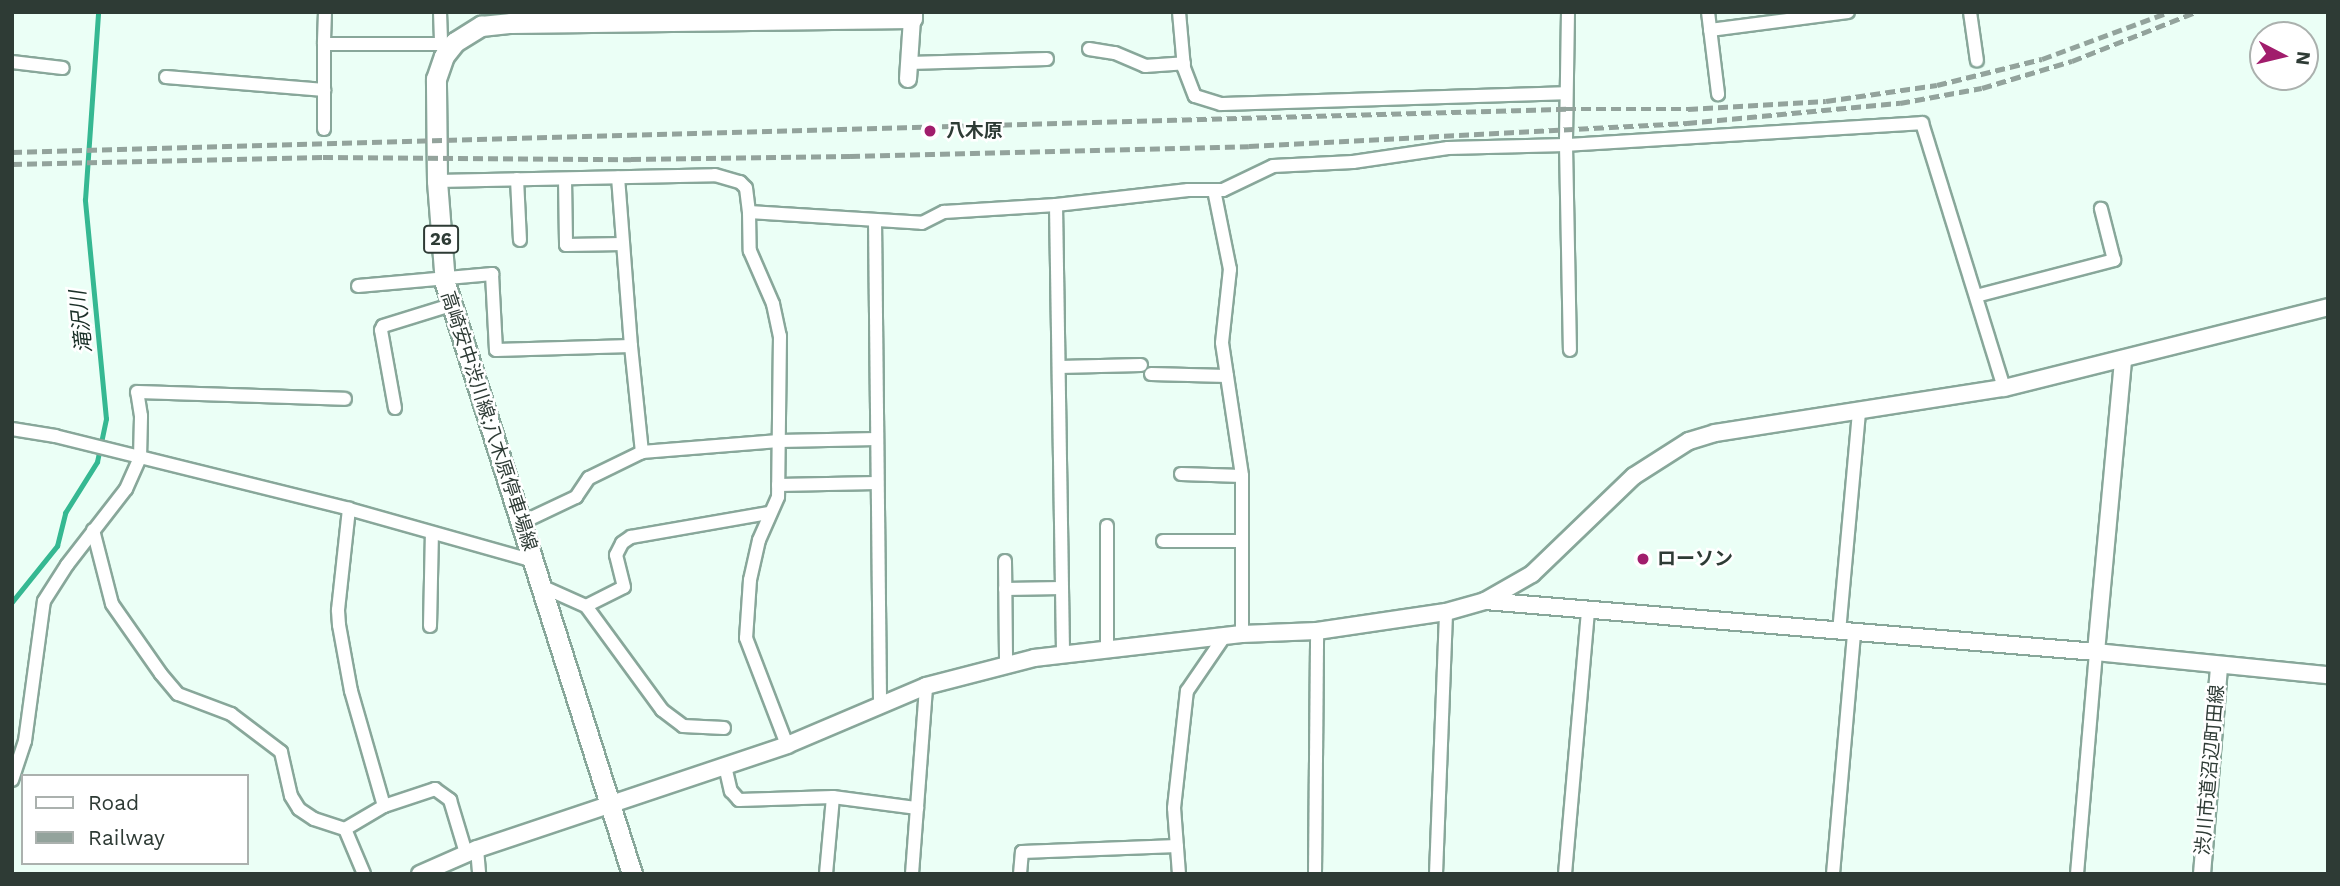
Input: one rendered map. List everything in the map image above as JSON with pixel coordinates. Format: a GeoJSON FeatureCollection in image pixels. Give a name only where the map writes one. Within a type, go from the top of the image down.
{"type":"FeatureCollection","features":[{"type":"Feature","properties":{"kind":"main road"},"geometry":{"type":"LineString","coordinates":[[445,47],[481,26],[572,18],[912,15]]}},
{"type":"Feature","properties":{"kind":"main road","name":"高崎安中渋川線;八木原停車場線"},"geometry":{"type":"LineString","coordinates":[[445,47],[436,79],[437,181],[444,279],[632,874]]}},
{"type":"Feature","properties":{"kind":"street"},"geometry":{"type":"LineString","coordinates":[[324,129],[325,12]]}},
{"type":"Feature","properties":{"kind":"street"},"geometry":{"type":"LineString","coordinates":[[324,44],[445,47],[440,12]]}},
{"type":"Feature","properties":{"kind":"street"},"geometry":{"type":"LineString","coordinates":[[1179,12],[1184,63],[1195,96],[1221,104],[1566,93]]}},
{"type":"Feature","properties":{"kind":"street"},"geometry":{"type":"LineString","coordinates":[[1568,12],[1566,145],[1570,351]]}},
{"type":"Feature","properties":{"kind":"street"},"geometry":{"type":"LineString","coordinates":[[1708,12],[1718,94]]}},
{"type":"Feature","properties":{"kind":"street"},"geometry":{"type":"LineString","coordinates":[[1710,30],[1848,12]]}},
{"type":"Feature","properties":{"kind":"street"},"geometry":{"type":"LineString","coordinates":[[1970,12],[1977,61]]}},
{"type":"Feature","properties":{"kind":"street"},"geometry":{"type":"LineString","coordinates":[[912,15],[908,71],[1047,59]]}},
{"type":"Feature","properties":{"kind":"street"},"geometry":{"type":"LineString","coordinates":[[1088,49],[1115,53],[1145,66],[1184,63]]}},
{"type":"Feature","properties":{"kind":"street"},"geometry":{"type":"LineString","coordinates":[[12,62],[63,68]]}},
{"type":"Feature","properties":{"kind":"street"},"geometry":{"type":"LineString","coordinates":[[166,77],[324,90]]}},
{"type":"Feature","properties":{"kind":"street"},"geometry":{"type":"LineString","coordinates":[[749,212],[922,223],[944,212],[1056,205],[1188,190],[1223,190],[1273,166],[1353,162],[1448,148],[1566,145],[1922,123],[2004,388]]}},
{"type":"Feature","properties":{"kind":"street"},"geometry":{"type":"LineString","coordinates":[[437,181],[715,175],[740,181],[746,188],[750,251],[773,304],[780,336],[778,497],[769,513],[750,580],[746,638],[788,745]]}},
{"type":"Feature","properties":{"kind":"street"},"geometry":{"type":"LineString","coordinates":[[618,178],[642,452]]}},
{"type":"Feature","properties":{"kind":"street"},"geometry":{"type":"LineString","coordinates":[[517,179],[520,240]]}},
{"type":"Feature","properties":{"kind":"street"},"geometry":{"type":"LineString","coordinates":[[565,179],[566,245],[623,244]]}},
{"type":"Feature","properties":{"kind":"street"},"geometry":{"type":"LineString","coordinates":[[1213,190],[1230,269],[1222,343],[1241,477],[1242,634]]}},
{"type":"Feature","properties":{"kind":"street"},"geometry":{"type":"LineString","coordinates":[[1056,205],[1063,654]]}},
{"type":"Feature","properties":{"kind":"street"},"geometry":{"type":"LineString","coordinates":[[1976,296],[2114,260],[2101,209]]}},
{"type":"Feature","properties":{"kind":"street"},"geometry":{"type":"LineString","coordinates":[[875,220],[880,706]]}},
{"type":"Feature","properties":{"kind":"street"},"geometry":{"type":"LineString","coordinates":[[358,286],[492,274],[495,350],[631,346]]}},
{"type":"Feature","properties":{"kind":"street"},"geometry":{"type":"LineString","coordinates":[[395,408],[381,330],[383,326],[451,305]]}},
{"type":"Feature","properties":{"kind":"street"},"geometry":{"type":"LineString","coordinates":[[420,874],[471,851],[788,745],[926,686],[1006,665],[1063,654],[1242,634],[1317,631],[1446,612],[1485,601],[1532,574],[1634,475],[1689,441],[1764,423],[1859,412],[2004,388],[2328,307]]}},
{"type":"Feature","properties":{"kind":"street"},"geometry":{"type":"LineString","coordinates":[[2077,874],[2123,359]]}},
{"type":"Feature","properties":{"kind":"street"},"geometry":{"type":"LineString","coordinates":[[1059,367],[1140,365]]}},
{"type":"Feature","properties":{"kind":"street"},"geometry":{"type":"LineString","coordinates":[[1151,374],[1227,376]]}},
{"type":"Feature","properties":{"kind":"street"},"geometry":{"type":"LineString","coordinates":[[12,780],[25,741],[44,601],[125,489],[140,458],[141,416],[137,392],[345,400]]}},
{"type":"Feature","properties":{"kind":"street"},"geometry":{"type":"LineString","coordinates":[[1833,874],[1859,412]]}},
{"type":"Feature","properties":{"kind":"street"},"geometry":{"type":"LineString","coordinates":[[12,429],[349,509],[534,561]]}},
{"type":"Feature","properties":{"kind":"street"},"geometry":{"type":"LineString","coordinates":[[522,523],[576,497],[589,478],[642,452],[779,441],[877,439]]}},
{"type":"Feature","properties":{"kind":"street"},"geometry":{"type":"LineString","coordinates":[[1181,474],[1241,477]]}},
{"type":"Feature","properties":{"kind":"street"},"geometry":{"type":"LineString","coordinates":[[778,485],[877,483]]}},
{"type":"Feature","properties":{"kind":"street"},"geometry":{"type":"LineString","coordinates":[[349,509],[338,610],[339,625],[351,691],[384,806]]}},
{"type":"Feature","properties":{"kind":"street"},"geometry":{"type":"LineString","coordinates":[[586,606],[624,587],[616,555],[622,543],[631,537],[769,513]]}},
{"type":"Feature","properties":{"kind":"street"},"geometry":{"type":"LineString","coordinates":[[1107,526],[1107,649]]}},
{"type":"Feature","properties":{"kind":"street"},"geometry":{"type":"LineString","coordinates":[[93,530],[113,604],[178,694],[231,714],[281,752],[291,796],[299,809],[314,819],[345,829],[384,806],[435,789],[450,800],[479,874]]}},
{"type":"Feature","properties":{"kind":"street"},"geometry":{"type":"LineString","coordinates":[[430,626],[432,533]]}},
{"type":"Feature","properties":{"kind":"street"},"geometry":{"type":"LineString","coordinates":[[1163,541],[1241,541]]}},
{"type":"Feature","properties":{"kind":"street"},"geometry":{"type":"LineString","coordinates":[[1005,561],[1006,665]]}},
{"type":"Feature","properties":{"kind":"street"},"geometry":{"type":"LineString","coordinates":[[541,586],[586,606],[662,710],[683,726],[724,728]]}},
{"type":"Feature","properties":{"kind":"street"},"geometry":{"type":"LineString","coordinates":[[1005,589],[1062,588]]}},
{"type":"Feature","properties":{"kind":"street"},"geometry":{"type":"LineString","coordinates":[[1485,601],[1588,612],[2096,652],[2328,675]]}},
{"type":"Feature","properties":{"kind":"street"},"geometry":{"type":"LineString","coordinates":[[1436,874],[1446,612]]}},
{"type":"Feature","properties":{"kind":"street"},"geometry":{"type":"LineString","coordinates":[[1564,874],[1588,612]]}},
{"type":"Feature","properties":{"kind":"street"},"geometry":{"type":"LineString","coordinates":[[1315,874],[1317,631]]}},
{"type":"Feature","properties":{"kind":"street"},"geometry":{"type":"LineString","coordinates":[[1179,874],[1174,808],[1187,691],[1224,636]]}},
{"type":"Feature","properties":{"kind":"street","name":"渋川市道沼辺町田線"},"geometry":{"type":"LineString","coordinates":[[2202,874],[2219,666]]}},
{"type":"Feature","properties":{"kind":"street"},"geometry":{"type":"LineString","coordinates":[[912,874],[926,686]]}},
{"type":"Feature","properties":{"kind":"street"},"geometry":{"type":"LineString","coordinates":[[725,766],[731,792],[739,800],[833,797],[917,808]]}},
{"type":"Feature","properties":{"kind":"street"},"geometry":{"type":"LineString","coordinates":[[826,874],[833,797]]}},
{"type":"Feature","properties":{"kind":"street"},"geometry":{"type":"LineString","coordinates":[[345,829],[364,874]]}},
{"type":"Feature","properties":{"kind":"street"},"geometry":{"type":"LineString","coordinates":[[1020,874],[1022,852],[1177,846]]}},
{"type":"Feature","properties":{"kind":"waterway","name":"滝沢川"},"geometry":{"type":"LineString","coordinates":[[12,602],[57,546],[65,513],[97,462],[106,419],[85,200],[98,12]]}},
{"type":"Feature","properties":{"kind":"railway"},"geometry":{"type":"LineString","coordinates":[[12,152],[1566,109],[1688,109],[1826,101],[1937,85],[2042,59],[2169,12]]}},
{"type":"Feature","properties":{"kind":"railway"},"geometry":{"type":"LineString","coordinates":[[12,164],[323,157],[631,159],[850,156],[1249,146],[1687,123],[1900,103],[1982,88],[2072,61],[2196,12]]}},
{"type":"Feature","properties":{"kind":"place","name":"八木原"},"geometry":{"type":"Point","coordinates":[930,131]}},
{"type":"Feature","properties":{"kind":"place","name":"ローソン"},"geometry":{"type":"Point","coordinates":[1643,559]}}]}
